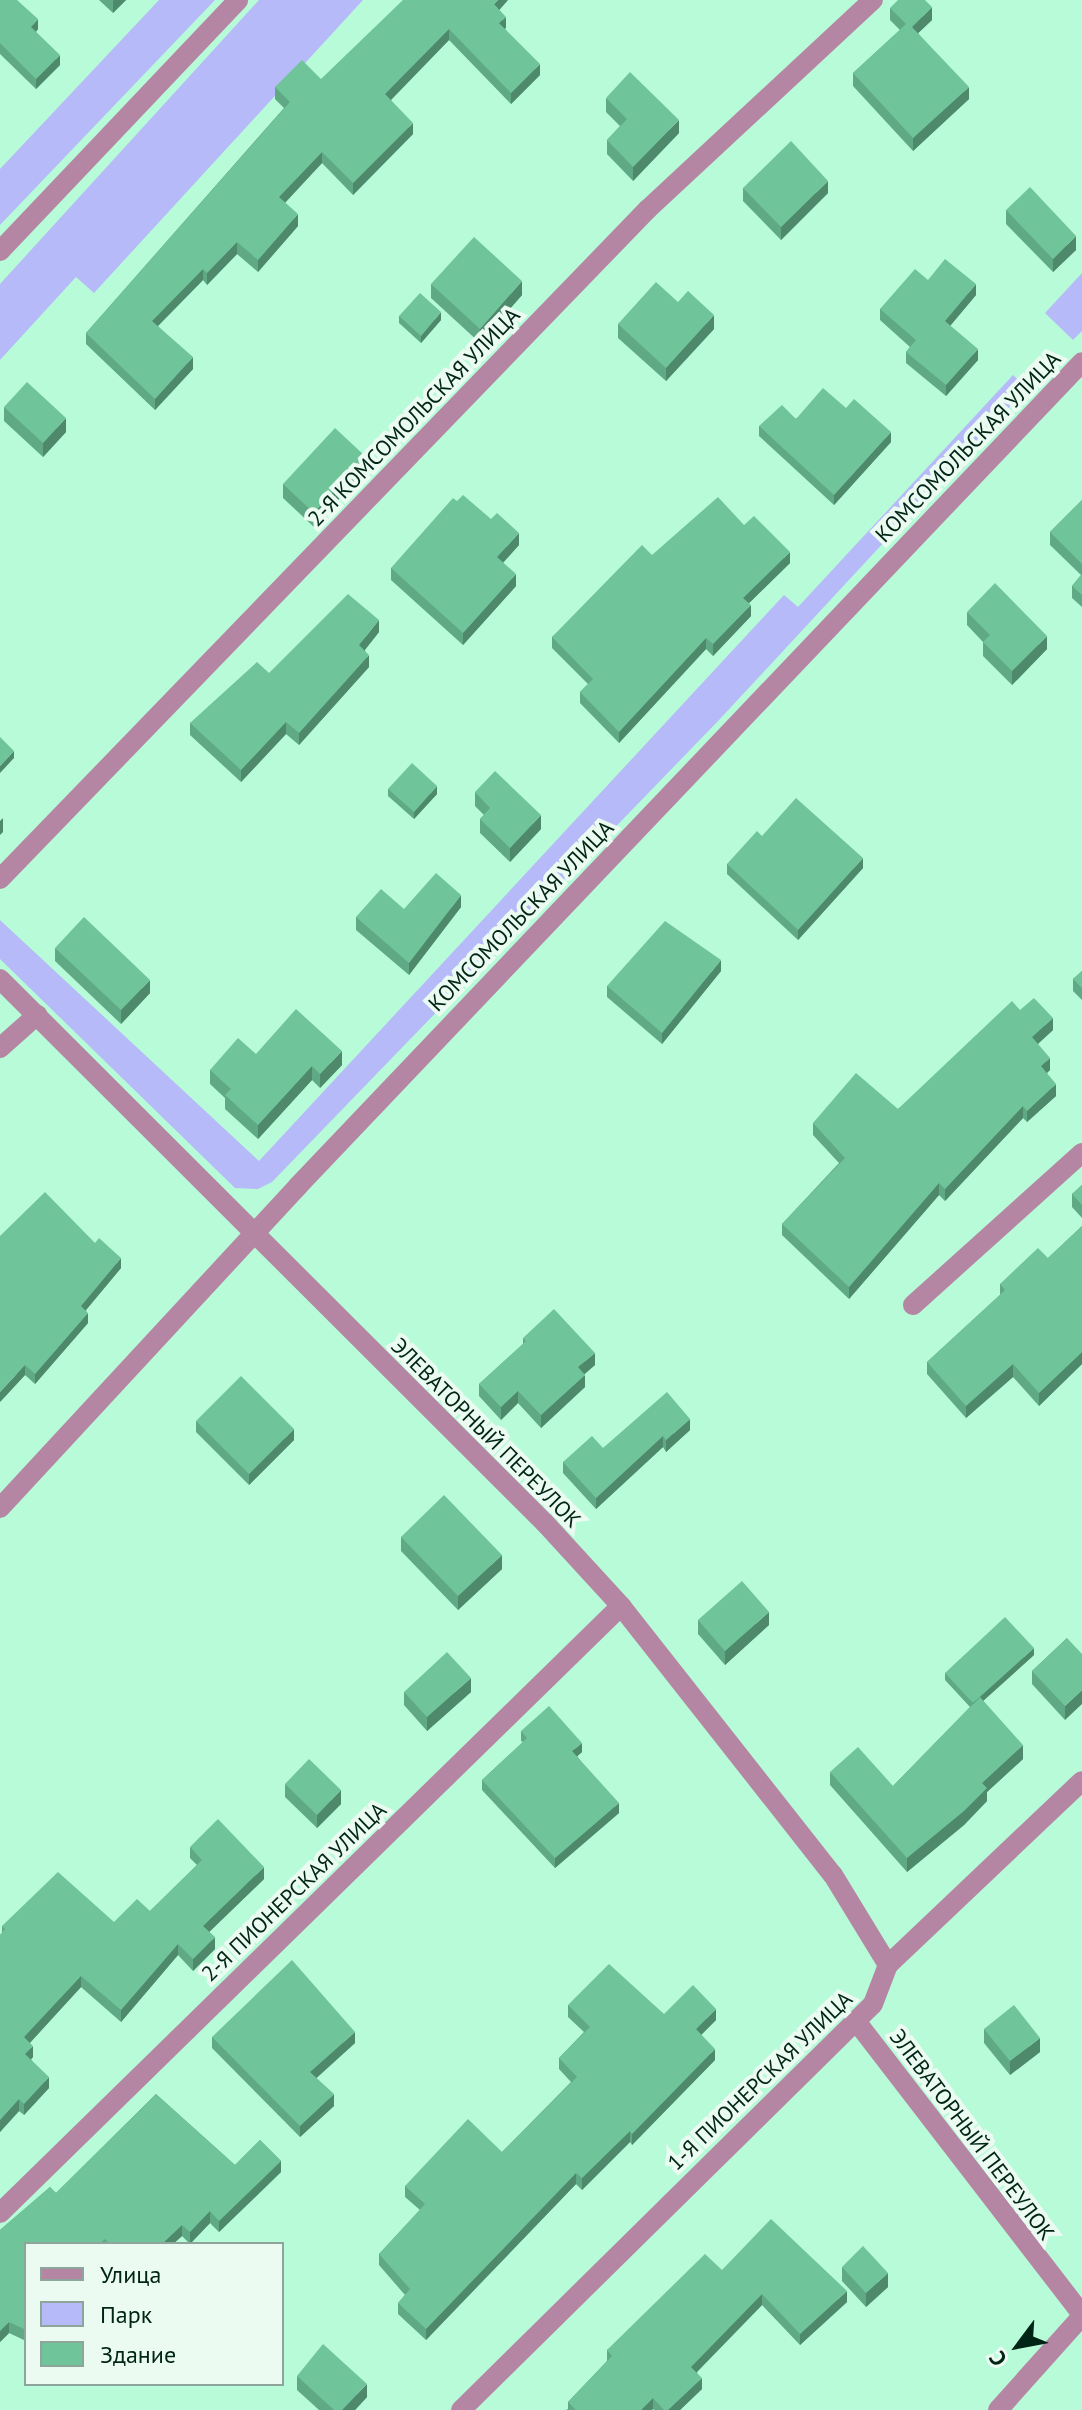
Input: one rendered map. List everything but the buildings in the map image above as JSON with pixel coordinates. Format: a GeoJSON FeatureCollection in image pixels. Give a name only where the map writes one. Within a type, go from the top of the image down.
{"type":"FeatureCollection","features":[{"type":"Feature","properties":{"kind":"street"},"geometry":{"type":"LineString","coordinates":[[0,251],[238,0]]}},
{"type":"Feature","properties":{"kind":"street","name":"2-Я КОМСОМОЛЬСКАЯ УЛИЦА"},"geometry":{"type":"LineString","coordinates":[[0,879],[648,209],[873,0]]}},
{"type":"Feature","properties":{"kind":"street","name":"КОМСОМОЛЬСКАЯ УЛИЦА"},"geometry":{"type":"LineString","coordinates":[[0,1508],[254,1235],[1082,362]]}},
{"type":"Feature","properties":{"kind":"street","name":"ЭЛЕВАТОРНЫЙ ПЕРЕУЛОК"},"geometry":{"type":"LineString","coordinates":[[0,979],[545,1523],[621,1606],[833,1875],[888,1965]]}},
{"type":"Feature","properties":{"kind":"street"},"geometry":{"type":"LineString","coordinates":[[0,1048],[37,1015]]}},
{"type":"Feature","properties":{"kind":"street"},"geometry":{"type":"LineString","coordinates":[[913,1305],[1082,1153]]}},
{"type":"Feature","properties":{"kind":"street","name":"2-Я ПИОНЕРСКАЯ УЛИЦА"},"geometry":{"type":"LineString","coordinates":[[0,2213],[621,1606]]}},
{"type":"Feature","properties":{"kind":"street","name":"1-Я ПИОНЕРСКАЯ УЛИЦА"},"geometry":{"type":"LineString","coordinates":[[461,2410],[873,2004],[888,1965],[1082,1781]]}},
{"type":"Feature","properties":{"kind":"street","name":"ЭЛЕВАТОРНЫЙ ПЕРЕУЛОК"},"geometry":{"type":"LineString","coordinates":[[856,2021],[1082,2315]]}},
{"type":"Feature","properties":{"kind":"street"},"geometry":{"type":"LineString","coordinates":[[998,2410],[1082,2315]]}},
{"type":"Feature","properties":{"kind":"green space"},"geometry":{"type":"Polygon","coordinates":[[[159,0],[215,0],[0,225],[0,169],[159,0]]]}},
{"type":"Feature","properties":{"kind":"green space"},"geometry":{"type":"Polygon","coordinates":[[[259,0],[363,0],[94,293],[76,277],[0,360],[0,284],[259,0]]]}},
{"type":"Feature","properties":{"kind":"green space"},"geometry":{"type":"Polygon","coordinates":[[[1082,273],[1082,331],[1073,340],[1045,313],[1082,273]]]}},
{"type":"Feature","properties":{"kind":"green space"},"geometry":{"type":"Polygon","coordinates":[[[1013,375],[1027,388],[719,720],[272,1182],[258,1189],[235,1188],[0,959],[0,920],[259,1161],[784,595],[798,607],[1013,375]]]}}]}
